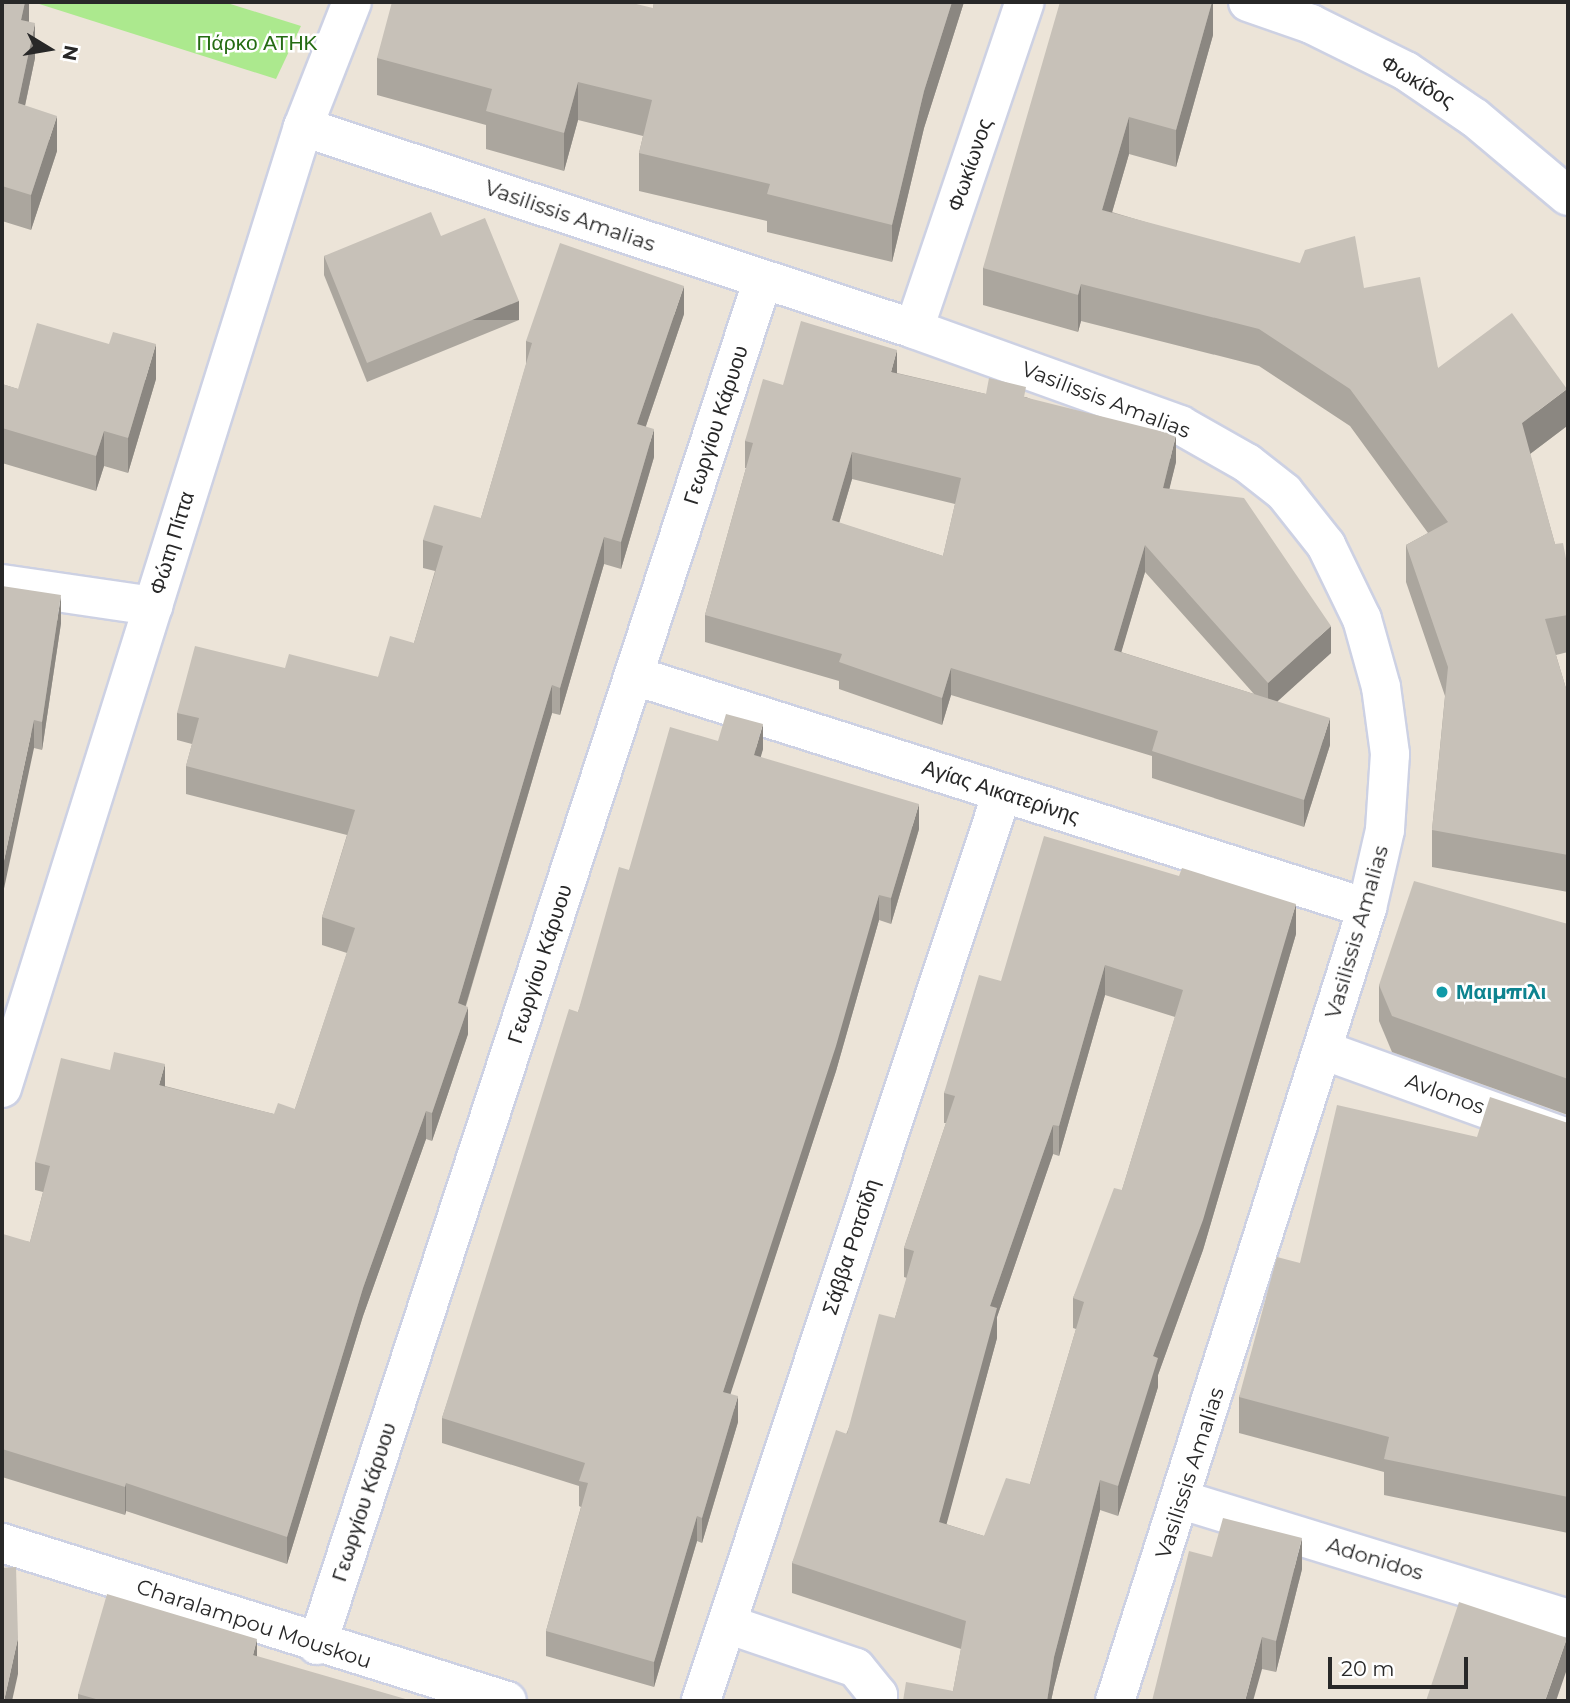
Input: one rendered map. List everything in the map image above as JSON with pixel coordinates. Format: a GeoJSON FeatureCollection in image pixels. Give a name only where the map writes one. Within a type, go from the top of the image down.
{"type":"FeatureCollection","features":[{"type":"Feature","properties":{"kind":"street","name":"Φώτη Πίττα"},"geometry":{"type":"LineString","coordinates":[[2,1088],[15,1002],[153,606],[303,127],[352,2]]}},
{"type":"Feature","properties":{"kind":"street","name":"Φωκίωνος"},"geometry":{"type":"LineString","coordinates":[[914,329],[1025,2]]}},
{"type":"Feature","properties":{"kind":"street","name":"Φωκίδος"},"geometry":{"type":"LineString","coordinates":[[1248,2],[1311,24],[1406,71],[1475,118],[1568,196]]}},
{"type":"Feature","properties":{"kind":"street","name":"Vasilissis Amalias"},"geometry":{"type":"LineString","coordinates":[[303,127],[762,282],[914,329],[1180,425],[1247,463],[1284,492],[1326,545],[1362,619],[1381,687],[1390,754],[1385,830],[1367,908],[1182,1500],[1115,1701]]}},
{"type":"Feature","properties":{"kind":"street","name":"Γεωργίου Κάρυου"},"geometry":{"type":"LineString","coordinates":[[317,1645],[762,282]]}},
{"type":"Feature","properties":{"kind":"street"},"geometry":{"type":"LineString","coordinates":[[2,584],[153,606]]}},
{"type":"Feature","properties":{"kind":"street","name":"Αγίας Αικατερίνης"},"geometry":{"type":"LineString","coordinates":[[635,676],[1367,908]]}},
{"type":"Feature","properties":{"kind":"street","name":"Σάββα Ροτσίδη"},"geometry":{"type":"LineString","coordinates":[[701,1701],[1002,793]]}},
{"type":"Feature","properties":{"kind":"street","name":"Avlonos"},"geometry":{"type":"LineString","coordinates":[[1322,1050],[1568,1138]]}},
{"type":"Feature","properties":{"kind":"street","name":"Adonidos"},"geometry":{"type":"LineString","coordinates":[[1182,1500],[1568,1619]]}},
{"type":"Feature","properties":{"kind":"street","name":"Charalampou Mouskou"},"geometry":{"type":"LineString","coordinates":[[2,1542],[317,1645],[498,1700]]}},
{"type":"Feature","properties":{"kind":"street"},"geometry":{"type":"LineString","coordinates":[[727,1625],[856,1668],[878,1695],[877,1701]]}},
{"type":"Feature","properties":{"kind":"green space","name":"Πάρκο ΑΤΗΚ"},"geometry":{"type":"Polygon","coordinates":[[[33,2],[224,2],[301,26],[276,79],[33,2]]]}},
{"type":"Feature","properties":{"kind":"building"},"geometry":{"type":"Polygon","coordinates":[[[2,2],[25,2],[21,20],[35,23],[18,103],[57,116],[31,195],[2,186],[2,2]]]}},
{"type":"Feature","properties":{"kind":"building"},"geometry":{"type":"Polygon","coordinates":[[[392,2],[628,2],[653,8],[654,2],[952,2],[924,91],[892,225],[767,194],[770,184],[639,153],[652,100],[578,82],[564,133],[486,111],[492,89],[377,58],[392,2]]]}},
{"type":"Feature","properties":{"kind":"building"},"geometry":{"type":"Polygon","coordinates":[[[1060,2],[1212,2],[1176,130],[1129,117],[1102,210],[1300,263],[1305,250],[1355,236],[1364,288],[1420,277],[1438,368],[1512,313],[1567,389],[1522,423],[1555,544],[1563,543],[1568,569],[1568,615],[1545,619],[1568,695],[1568,855],[1432,830],[1448,667],[1406,545],[1448,522],[1350,389],[1259,329],[1081,284],[1078,295],[983,268],[1060,2]]]}},
{"type":"Feature","properties":{"kind":"building"},"geometry":{"type":"Polygon","coordinates":[[[431,212],[441,236],[485,218],[519,301],[367,363],[324,256],[431,212]]]}},
{"type":"Feature","properties":{"kind":"building"},"geometry":{"type":"Polygon","coordinates":[[[560,243],[684,286],[637,424],[654,429],[621,542],[604,537],[560,688],[552,685],[458,1003],[468,1007],[432,1113],[426,1111],[363,1288],[287,1537],[126,1483],[125,1487],[2,1449],[2,1237],[3,1234],[30,1242],[50,1166],[35,1162],[61,1058],[110,1070],[114,1052],[165,1064],[159,1085],[274,1114],[278,1103],[295,1109],[355,928],[322,917],[355,810],[186,766],[199,718],[177,713],[195,646],[285,668],[289,654],[378,677],[390,636],[414,643],[443,546],[423,540],[434,505],[481,518],[532,343],[526,341],[560,243]]]}},
{"type":"Feature","properties":{"kind":"building"},"geometry":{"type":"Polygon","coordinates":[[[801,321],[897,350],[891,372],[986,394],[989,378],[1026,387],[1024,397],[1176,435],[1163,488],[1244,498],[1331,626],[1268,683],[1145,545],[1114,650],[1330,718],[1304,800],[1152,751],[1158,731],[951,668],[942,698],[839,662],[842,654],[705,615],[753,443],[745,441],[763,379],[783,385],[801,321]],[[852,452],[832,520],[943,556],[961,478],[852,452]]]}},
{"type":"Feature","properties":{"kind":"building"},"geometry":{"type":"Polygon","coordinates":[[[37,323],[109,344],[113,332],[156,344],[128,438],[104,431],[96,456],[2,428],[2,384],[18,389],[37,323]]]}},
{"type":"Feature","properties":{"kind":"building"},"geometry":{"type":"Polygon","coordinates":[[[2,586],[61,595],[42,722],[34,720],[2,870],[2,586]]]}},
{"type":"Feature","properties":{"kind":"building"},"geometry":{"type":"Polygon","coordinates":[[[726,714],[763,724],[754,755],[919,804],[891,898],[879,895],[836,1046],[723,1392],[738,1396],[702,1518],[697,1516],[654,1662],[546,1631],[588,1483],[579,1481],[585,1463],[442,1418],[569,1009],[578,1012],[619,867],[629,870],[670,727],[718,741],[726,714]]]}},
{"type":"Feature","properties":{"kind":"building"},"geometry":{"type":"Polygon","coordinates":[[[1044,836],[1179,876],[1182,868],[1296,904],[1203,1220],[1153,1356],[1158,1358],[1118,1486],[1100,1480],[1054,1657],[1047,1701],[903,1701],[906,1682],[953,1691],[966,1621],[792,1563],[836,1430],[847,1434],[879,1314],[895,1318],[914,1251],[904,1248],[955,1096],[944,1093],[979,975],[1001,981],[1044,836]],[[1105,965],[1059,1126],[1053,1125],[990,1306],[997,1308],[939,1522],[984,1536],[1006,1478],[1030,1484],[1084,1302],[1073,1298],[1114,1188],[1122,1190],[1183,990],[1105,965]]]}},
{"type":"Feature","properties":{"kind":"building"},"geometry":{"type":"Polygon","coordinates":[[[1414,881],[1568,924],[1568,1079],[1392,1016],[1379,985],[1414,881]]]}},
{"type":"Feature","properties":{"kind":"building"},"geometry":{"type":"Polygon","coordinates":[[[1490,1097],[1568,1123],[1568,1497],[1384,1459],[1389,1437],[1239,1397],[1277,1257],[1300,1263],[1337,1105],[1477,1137],[1490,1097]]]}},
{"type":"Feature","properties":{"kind":"building"},"geometry":{"type":"Polygon","coordinates":[[[1223,1518],[1302,1538],[1276,1641],[1262,1637],[1245,1701],[1152,1701],[1189,1551],[1212,1557],[1223,1518]]]}},
{"type":"Feature","properties":{"kind":"building"},"geometry":{"type":"Polygon","coordinates":[[[16,1567],[18,1638],[2,1701],[2,1568],[16,1567]]]}},
{"type":"Feature","properties":{"kind":"building"},"geometry":{"type":"Polygon","coordinates":[[[107,1594],[257,1639],[253,1655],[409,1700],[103,1701],[78,1694],[107,1594]]]}},
{"type":"Feature","properties":{"kind":"building"},"geometry":{"type":"Polygon","coordinates":[[[1459,1602],[1567,1638],[1545,1701],[1426,1701],[1459,1602]]]}},
{"type":"Feature","properties":{"kind":"place","name":"Μαιμπιλι"},"geometry":{"type":"Point","coordinates":[1442,992]}}]}
